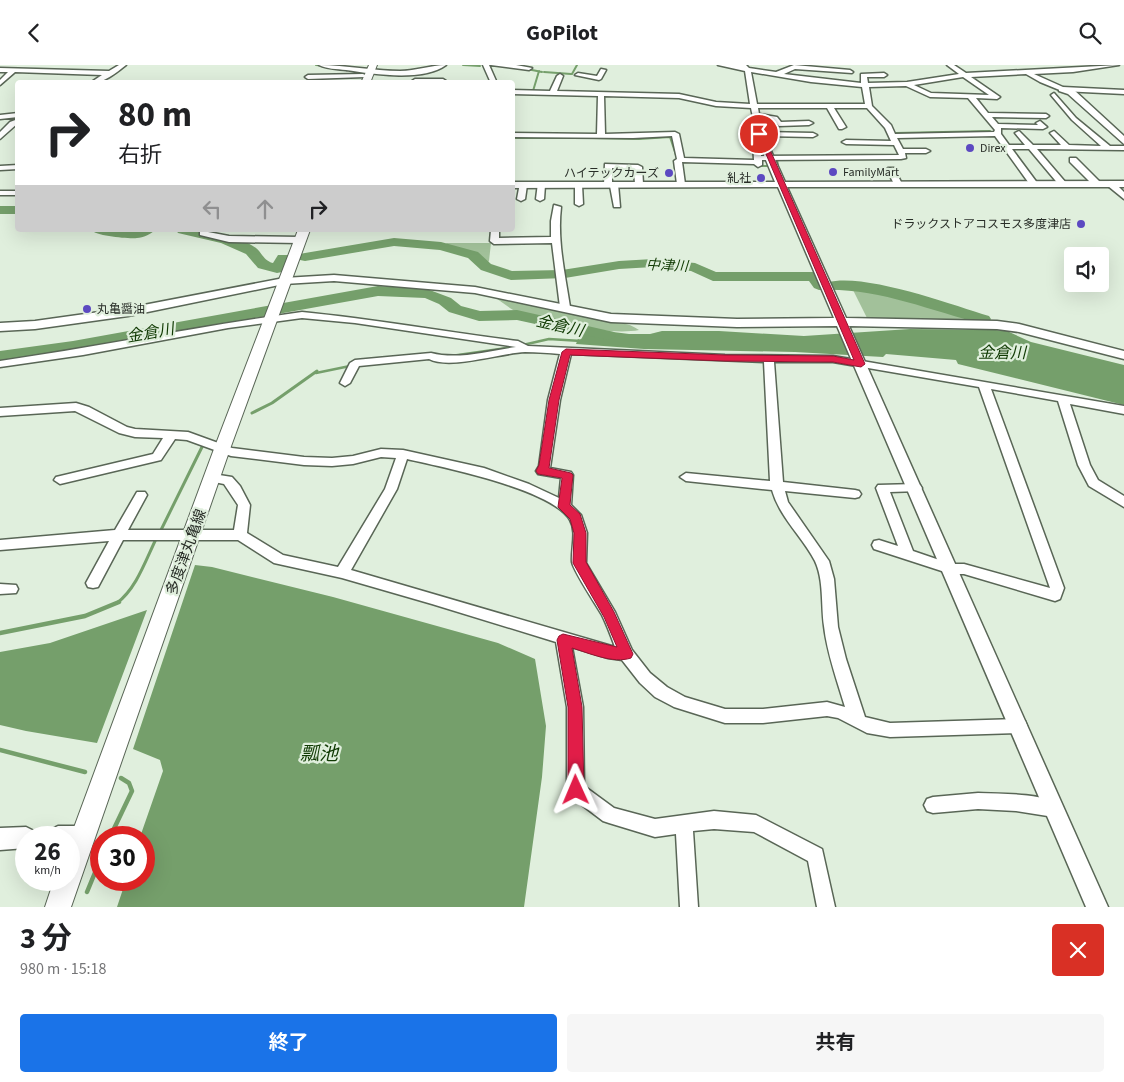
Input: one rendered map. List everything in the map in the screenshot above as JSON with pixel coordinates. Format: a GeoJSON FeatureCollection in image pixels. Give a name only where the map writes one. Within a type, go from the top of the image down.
{"type":"FeatureCollection","features":[{"type":"Feature","properties":{"kind":"main road","name":"多度津丸亀線"},"geometry":{"type":"LineString","coordinates":[[80,842],[222,449],[302,235]]}},
{"type":"Feature","properties":{"kind":"main road"},"geometry":{"type":"LineString","coordinates":[[58,907],[63,891]]}},
{"type":"Feature","properties":{"kind":"street"},"geometry":{"type":"LineString","coordinates":[[0,83],[21,65]]}},
{"type":"Feature","properties":{"kind":"street"},"geometry":{"type":"LineString","coordinates":[[99,80],[123,65]]}},
{"type":"Feature","properties":{"kind":"street"},"geometry":{"type":"LineString","coordinates":[[322,65],[369,73],[396,75],[408,80]]}},
{"type":"Feature","properties":{"kind":"street"},"geometry":{"type":"LineString","coordinates":[[416,80],[426,72],[443,65]]}},
{"type":"Feature","properties":{"kind":"street"},"geometry":{"type":"LineString","coordinates":[[486,65],[493,80]]}},
{"type":"Feature","properties":{"kind":"street"},"geometry":{"type":"LineString","coordinates":[[494,65],[500,69],[522,73]]}},
{"type":"Feature","properties":{"kind":"street"},"geometry":{"type":"LineString","coordinates":[[721,65],[811,80],[865,85],[907,85],[964,75],[1028,73],[1116,65]]}},
{"type":"Feature","properties":{"kind":"street"},"geometry":{"type":"LineString","coordinates":[[741,65],[747,68]]}},
{"type":"Feature","properties":{"kind":"street"},"geometry":{"type":"LineString","coordinates":[[907,85],[930,95],[996,97],[950,65]]}},
{"type":"Feature","properties":{"kind":"street"},"geometry":{"type":"LineString","coordinates":[[999,65],[1007,73]]}},
{"type":"Feature","properties":{"kind":"street"},"geometry":{"type":"LineString","coordinates":[[500,69],[517,66],[529,68]]}},
{"type":"Feature","properties":{"kind":"street"},"geometry":{"type":"LineString","coordinates":[[775,74],[794,67],[850,72]]}},
{"type":"Feature","properties":{"kind":"street"},"geometry":{"type":"LineString","coordinates":[[747,68],[759,134],[916,487],[1098,907]]}},
{"type":"Feature","properties":{"kind":"street"},"geometry":{"type":"LineString","coordinates":[[0,70],[112,73]]}},
{"type":"Feature","properties":{"kind":"street"},"geometry":{"type":"LineString","coordinates":[[571,92],[576,74],[599,78],[603,71]]}},
{"type":"Feature","properties":{"kind":"street"},"geometry":{"type":"LineString","coordinates":[[308,77],[426,72]]}},
{"type":"Feature","properties":{"kind":"street"},"geometry":{"type":"LineString","coordinates":[[1028,73],[1042,81],[1071,92],[1124,141]]}},
{"type":"Feature","properties":{"kind":"street"},"geometry":{"type":"LineString","coordinates":[[681,160],[757,162],[769,157],[901,157],[903,156],[896,143],[869,106],[864,74],[884,75]]}},
{"type":"Feature","properties":{"kind":"street"},"geometry":{"type":"LineString","coordinates":[[553,92],[560,76]]}},
{"type":"Feature","properties":{"kind":"street"},"geometry":{"type":"LineString","coordinates":[[1062,89],[1124,92]]}},
{"type":"Feature","properties":{"kind":"street"},"geometry":{"type":"LineString","coordinates":[[515,92],[679,96],[716,104],[804,109],[869,106]]}},
{"type":"Feature","properties":{"kind":"street"},"geometry":{"type":"LineString","coordinates":[[601,95],[601,135]]}},
{"type":"Feature","properties":{"kind":"street"},"geometry":{"type":"LineString","coordinates":[[1054,95],[1074,119],[1117,157]]}},
{"type":"Feature","properties":{"kind":"street"},"geometry":{"type":"LineString","coordinates":[[970,96],[999,130],[997,134],[1034,184]]}},
{"type":"Feature","properties":{"kind":"street"},"geometry":{"type":"LineString","coordinates":[[830,107],[842,127]]}},
{"type":"Feature","properties":{"kind":"street"},"geometry":{"type":"LineString","coordinates":[[0,117],[15,115]]}},
{"type":"Feature","properties":{"kind":"street"},"geometry":{"type":"LineString","coordinates":[[987,115],[1046,116]]}},
{"type":"Feature","properties":{"kind":"street"},"geometry":{"type":"LineString","coordinates":[[755,116],[775,118],[779,124],[809,123]]}},
{"type":"Feature","properties":{"kind":"street"},"geometry":{"type":"LineString","coordinates":[[0,137],[15,122]]}},
{"type":"Feature","properties":{"kind":"street"},"geometry":{"type":"LineString","coordinates":[[995,125],[1043,127],[1040,123]]}},
{"type":"Feature","properties":{"kind":"street"},"geometry":{"type":"LineString","coordinates":[[1019,133],[1063,184]]}},
{"type":"Feature","properties":{"kind":"street"},"geometry":{"type":"LineString","coordinates":[[515,135],[633,136],[675,134],[681,160],[678,161],[681,184]]}},
{"type":"Feature","properties":{"kind":"street"},"geometry":{"type":"LineString","coordinates":[[759,134],[813,135]]}},
{"type":"Feature","properties":{"kind":"street"},"geometry":{"type":"LineString","coordinates":[[757,162],[759,134]]}},
{"type":"Feature","properties":{"kind":"street"},"geometry":{"type":"LineString","coordinates":[[846,142],[896,143],[997,134]]}},
{"type":"Feature","properties":{"kind":"street"},"geometry":{"type":"LineString","coordinates":[[1054,137],[1067,148]]}},
{"type":"Feature","properties":{"kind":"street"},"geometry":{"type":"LineString","coordinates":[[896,143],[926,151]]}},
{"type":"Feature","properties":{"kind":"street"},"geometry":{"type":"LineString","coordinates":[[1006,147],[1124,148]]}},
{"type":"Feature","properties":{"kind":"street"},"geometry":{"type":"LineString","coordinates":[[1073,160],[1097,184]]}},
{"type":"Feature","properties":{"kind":"street"},"geometry":{"type":"LineString","coordinates":[[617,205],[608,166],[638,167],[639,184]]}},
{"type":"Feature","properties":{"kind":"street"},"geometry":{"type":"LineString","coordinates":[[0,168],[15,167]]}},
{"type":"Feature","properties":{"kind":"street"},"geometry":{"type":"LineString","coordinates":[[891,170],[898,184]]}},
{"type":"Feature","properties":{"kind":"street"},"geometry":{"type":"LineString","coordinates":[[521,199],[518,185],[782,183],[1124,184]]}},
{"type":"Feature","properties":{"kind":"street"},"geometry":{"type":"LineString","coordinates":[[1111,184],[1124,197]]}},
{"type":"Feature","properties":{"kind":"street"},"geometry":{"type":"LineString","coordinates":[[540,199],[541,185]]}},
{"type":"Feature","properties":{"kind":"street"},"geometry":{"type":"LineString","coordinates":[[578,185],[579,204]]}},
{"type":"Feature","properties":{"kind":"street"},"geometry":{"type":"LineString","coordinates":[[0,193],[15,193]]}},
{"type":"Feature","properties":{"kind":"street"},"geometry":{"type":"LineString","coordinates":[[557,207],[555,221],[556,240],[565,307]]}},
{"type":"Feature","properties":{"kind":"street"},"geometry":{"type":"LineString","coordinates":[[204,232],[229,239],[302,235]]}},
{"type":"Feature","properties":{"kind":"street"},"geometry":{"type":"LineString","coordinates":[[495,232],[494,241],[556,240]]}},
{"type":"Feature","properties":{"kind":"street"},"geometry":{"type":"LineString","coordinates":[[0,327],[58,322],[128,312],[284,281],[334,278],[483,291],[565,307],[593,315],[631,320],[1006,326],[1124,355]]}},
{"type":"Feature","properties":{"kind":"street"},"geometry":{"type":"LineString","coordinates":[[0,364],[83,352],[228,325],[302,315],[346,319],[522,347],[566,352],[769,359],[833,359],[1064,398],[1124,411]]}},
{"type":"Feature","properties":{"kind":"street"},"geometry":{"type":"LineString","coordinates":[[345,383],[353,367],[434,357],[455,359],[522,347]]}},
{"type":"Feature","properties":{"kind":"street"},"geometry":{"type":"LineString","coordinates":[[564,507],[568,475],[542,471],[554,400],[566,352]]}},
{"type":"Feature","properties":{"kind":"street"},"geometry":{"type":"LineString","coordinates":[[769,359],[777,486],[782,503],[822,561],[827,579],[831,627],[838,659],[858,721]]}},
{"type":"Feature","properties":{"kind":"street"},"geometry":{"type":"LineString","coordinates":[[879,545],[951,569],[964,569],[1055,595],[1057,588],[984,384]]}},
{"type":"Feature","properties":{"kind":"street"},"geometry":{"type":"LineString","coordinates":[[1064,398],[1084,465],[1093,483],[1124,502]]}},
{"type":"Feature","properties":{"kind":"street"},"geometry":{"type":"LineString","coordinates":[[0,412],[76,407],[92,413],[123,430],[135,433],[188,436],[230,452],[260,454],[304,461],[353,460],[382,453],[403,454],[480,471],[525,487],[564,507],[576,517],[580,563],[610,616],[626,654],[645,678],[661,692],[680,702],[725,716],[763,716],[827,709],[840,712],[878,729],[890,730],[1019,727]]}},
{"type":"Feature","properties":{"kind":"street"},"geometry":{"type":"LineString","coordinates":[[60,479],[157,457],[171,436]]}},
{"type":"Feature","properties":{"kind":"street"},"geometry":{"type":"LineString","coordinates":[[342,573],[391,489],[403,454]]}},
{"type":"Feature","properties":{"kind":"street"},"geometry":{"type":"LineString","coordinates":[[686,477],[855,494]]}},
{"type":"Feature","properties":{"kind":"street"},"geometry":{"type":"LineString","coordinates":[[213,478],[228,480],[234,486],[244,505],[240,535]]}},
{"type":"Feature","properties":{"kind":"street"},"geometry":{"type":"LineString","coordinates":[[908,555],[882,488],[916,487]]}},
{"type":"Feature","properties":{"kind":"street"},"geometry":{"type":"LineString","coordinates":[[93,583],[141,495]]}},
{"type":"Feature","properties":{"kind":"street"},"geometry":{"type":"LineString","coordinates":[[0,545],[118,535],[240,535],[279,559],[342,573],[432,598],[608,653],[626,654]]}},
{"type":"Feature","properties":{"kind":"street"},"geometry":{"type":"LineString","coordinates":[[563,640],[575,707],[576,790],[609,815],[655,828],[714,820],[756,825],[816,855],[826,907]]}},
{"type":"Feature","properties":{"kind":"street"},"geometry":{"type":"LineString","coordinates":[[933,805],[978,801],[1016,803],[1054,809]]}},
{"type":"Feature","properties":{"kind":"street"},"geometry":{"type":"LineString","coordinates":[[684,825],[689,907]]}},
{"type":"Feature","properties":{"kind":"street"},"geometry":{"type":"LineString","coordinates":[[0,839],[15,838]]}},
{"type":"Feature","properties":{"kind":"shaded area"},"geometry":{"type":"Polygon","coordinates":[[[447,243],[491,243],[489,261],[486,264],[477,256],[444,245],[447,243]]]}},
{"type":"Feature","properties":{"kind":"shaded area"},"geometry":{"type":"Polygon","coordinates":[[[852,288],[891,293],[979,319],[983,322],[868,320],[852,288]]]}},
{"type":"Feature","properties":{"kind":"shaded area"},"geometry":{"type":"Polygon","coordinates":[[[493,296],[627,324],[639,330],[596,330],[532,317],[517,312],[493,296]]]}},
{"type":"Feature","properties":{"kind":"water"},"geometry":{"type":"Polygon","coordinates":[[[582,328],[629,334],[650,334],[662,331],[719,331],[804,336],[910,329],[1007,331],[1031,342],[1124,365],[1124,405],[958,364],[956,360],[886,354],[883,357],[795,352],[644,349],[576,344],[582,328]]]}},
{"type":"Feature","properties":{"kind":"water","name":"瓢池"},"geometry":{"type":"Polygon","coordinates":[[[195,565],[212,567],[333,597],[498,643],[535,659],[546,726],[542,777],[524,907],[117,907],[122,891],[155,891],[155,826],[144,826],[163,771],[160,760],[133,749],[195,565]]]}},
{"type":"Feature","properties":{"kind":"water"},"geometry":{"type":"Polygon","coordinates":[[[147,610],[97,743],[0,725],[0,652],[50,643],[147,610]]]}},
{"type":"Feature","properties":{"kind":"waterway"},"geometry":{"type":"LineString","coordinates":[[316,65],[325,66]]}},
{"type":"Feature","properties":{"kind":"waterway"},"geometry":{"type":"LineString","coordinates":[[463,65],[480,66]]}},
{"type":"Feature","properties":{"kind":"waterway"},"geometry":{"type":"LineString","coordinates":[[572,74],[577,65]]}},
{"type":"Feature","properties":{"kind":"waterway"},"geometry":{"type":"LineString","coordinates":[[490,66],[498,66]]}},
{"type":"Feature","properties":{"kind":"waterway"},"geometry":{"type":"LineString","coordinates":[[527,69],[539,71]]}},
{"type":"Feature","properties":{"kind":"waterway"},"geometry":{"type":"LineString","coordinates":[[533,91],[539,71]]}},
{"type":"Feature","properties":{"kind":"waterway"},"geometry":{"type":"LineString","coordinates":[[544,72],[571,74]]}},
{"type":"Feature","properties":{"kind":"waterway"},"geometry":{"type":"LineString","coordinates":[[896,133],[990,131]]}},
{"type":"Feature","properties":{"kind":"waterway"},"geometry":{"type":"LineString","coordinates":[[593,138],[639,139],[670,137],[677,158]]}},
{"type":"Feature","properties":{"kind":"waterway"},"geometry":{"type":"LineString","coordinates":[[515,138],[584,138]]}},
{"type":"Feature","properties":{"kind":"waterway"},"geometry":{"type":"LineString","coordinates":[[778,166],[777,159],[779,159]]}},
{"type":"Feature","properties":{"kind":"waterway"},"geometry":{"type":"LineString","coordinates":[[760,164],[761,166],[769,166]]}},
{"type":"Feature","properties":{"kind":"waterway","name":"中津川"},"geometry":{"type":"LineString","coordinates":[[0,210],[15,210]]}},
{"type":"Feature","properties":{"kind":"waterway","name":"中津川"},"geometry":{"type":"LineString","coordinates":[[118,232],[137,234],[142,232]]}},
{"type":"Feature","properties":{"kind":"waterway","name":"中津川"},"geometry":{"type":"LineString","coordinates":[[192,232],[226,240],[251,251],[263,265],[277,269],[283,258],[285,258]]}},
{"type":"Feature","properties":{"kind":"waterway","name":"中津川"},"geometry":{"type":"LineString","coordinates":[[305,257],[394,242],[418,243],[441,246],[473,255],[486,267],[511,276],[558,274]]}},
{"type":"Feature","properties":{"kind":"waterway","name":"中津川"},"geometry":{"type":"LineString","coordinates":[[565,274],[619,265],[653,263],[695,267],[713,277],[815,276],[819,285],[822,285]]}},
{"type":"Feature","properties":{"kind":"waterway","name":"中津川"},"geometry":{"type":"LineString","coordinates":[[832,286],[863,287],[905,295],[983,319]]}},
{"type":"Feature","properties":{"kind":"waterway","name":"金倉川"},"geometry":{"type":"LineString","coordinates":[[0,356],[73,346],[378,291],[427,294],[445,301],[455,309],[479,316],[517,315],[608,335]]}},
{"type":"Feature","properties":{"kind":"waterway"},"geometry":{"type":"LineString","coordinates":[[451,356],[514,347],[549,339],[581,341]]}},
{"type":"Feature","properties":{"kind":"waterway"},"geometry":{"type":"LineString","coordinates":[[316,373],[350,366]]}},
{"type":"Feature","properties":{"kind":"waterway"},"geometry":{"type":"LineString","coordinates":[[252,413],[272,403],[317,371]]}},
{"type":"Feature","properties":{"kind":"waterway"},"geometry":{"type":"LineString","coordinates":[[160,532],[202,447]]}},
{"type":"Feature","properties":{"kind":"waterway"},"geometry":{"type":"LineString","coordinates":[[117,603],[136,581],[157,537]]}},
{"type":"Feature","properties":{"kind":"waterway"},"geometry":{"type":"LineString","coordinates":[[0,633],[85,616],[117,603]]}},
{"type":"Feature","properties":{"kind":"waterway"},"geometry":{"type":"LineString","coordinates":[[0,750],[85,772]]}},
{"type":"Feature","properties":{"kind":"waterway"},"geometry":{"type":"LineString","coordinates":[[115,826],[132,791],[129,783],[121,778]]}},
{"type":"Feature","properties":{"kind":"waterway"},"geometry":{"type":"LineString","coordinates":[[87,892],[90,885]]}},
{"type":"Feature","properties":{"kind":"place","name":"Direx"},"geometry":{"type":"Point","coordinates":[970,148]}},
{"type":"Feature","properties":{"kind":"place","name":"FamilyMart"},"geometry":{"type":"Point","coordinates":[833,172]}},
{"type":"Feature","properties":{"kind":"place","name":"ハイテックカーズ"},"geometry":{"type":"Point","coordinates":[669,173]}},
{"type":"Feature","properties":{"kind":"place","name":"糺社"},"geometry":{"type":"Point","coordinates":[761,178]}},
{"type":"Feature","properties":{"kind":"place","name":"ドラックストアコスモス多度津店"},"geometry":{"type":"Point","coordinates":[1081,224]}},
{"type":"Feature","properties":{"kind":"place","name":"丸亀醤油"},"geometry":{"type":"Point","coordinates":[87,309]}},
{"type":"Feature","properties":{"kind":"route"},"geometry":{"type":"LineString","coordinates":[[576,790],[575,707],[563,640],[608,653],[626,654],[610,616],[580,563],[580,533],[576,517],[564,507],[568,475],[542,471],[554,400],[566,352],[725,358],[833,359],[861,364],[759,134]]}}]}
